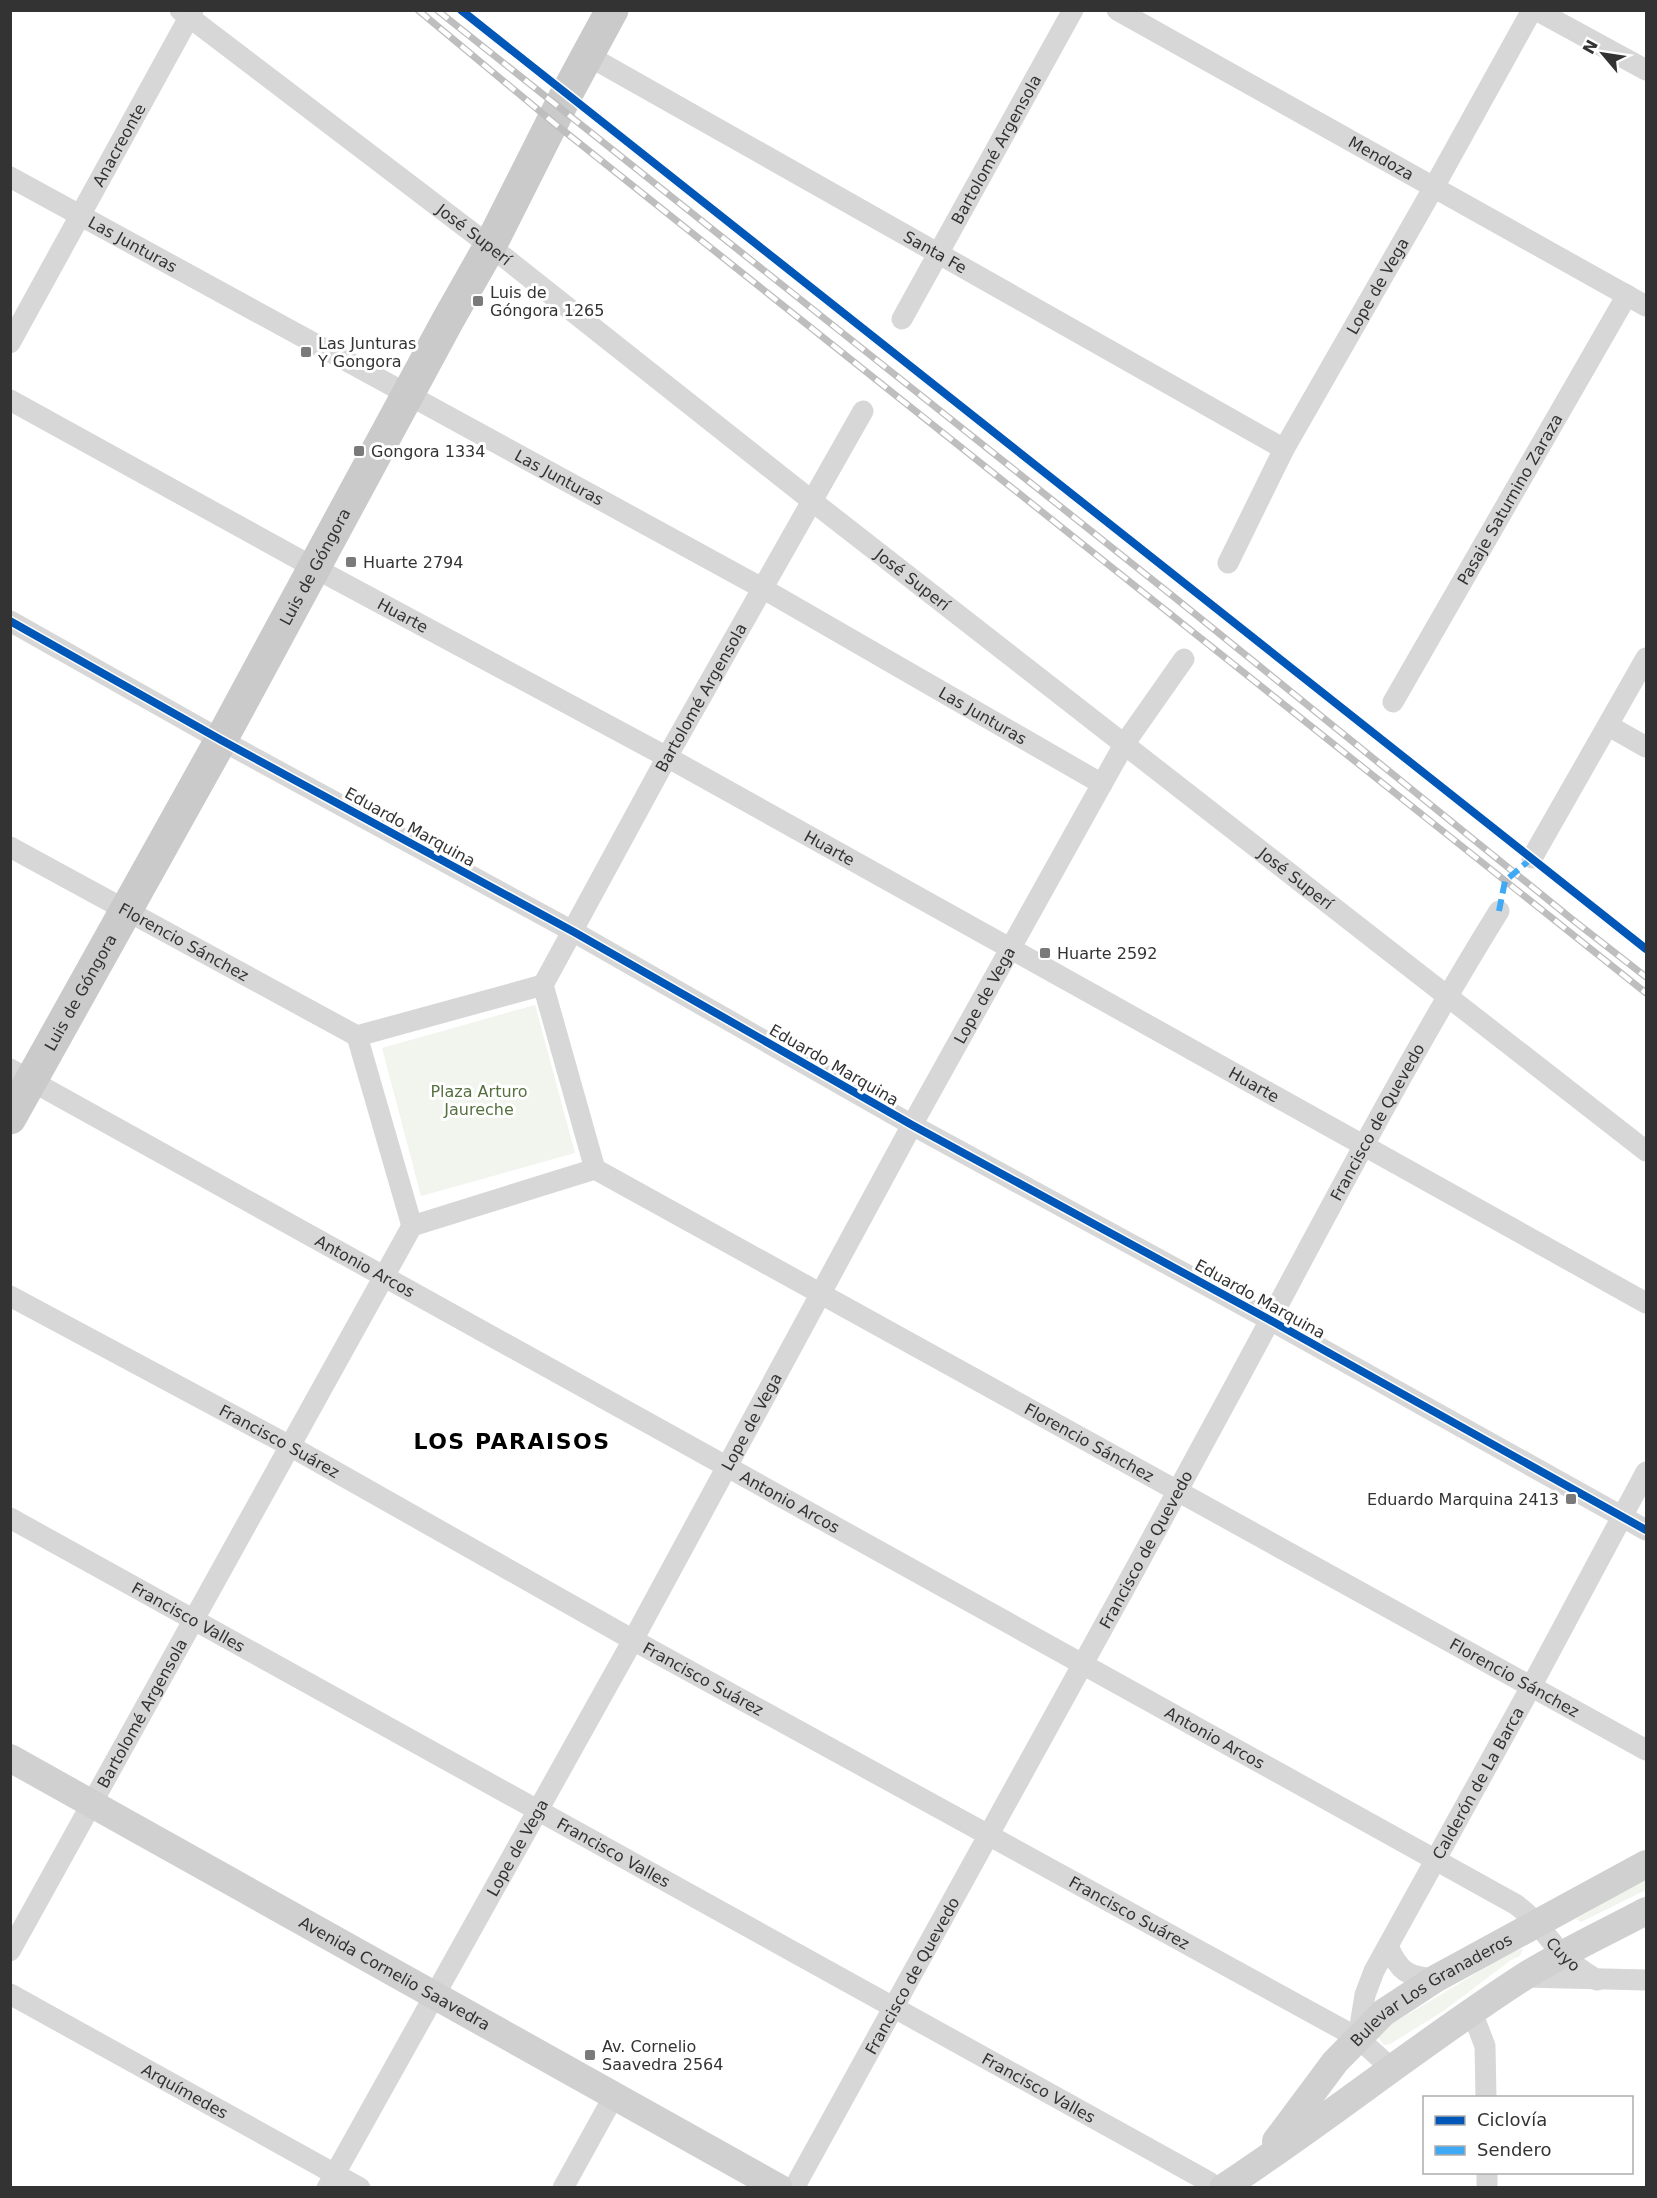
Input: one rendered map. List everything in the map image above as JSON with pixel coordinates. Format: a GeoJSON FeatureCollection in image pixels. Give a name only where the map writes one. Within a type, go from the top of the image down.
{"type":"FeatureCollection","features":[{"type":"Feature","properties":{"kind":"main road","name":"Luis de Góngora"},"geometry":{"type":"LineString","coordinates":[[10,1118],[21,1075],[126,911],[221,740],[490,246],[612,10]]}},
{"type":"Feature","properties":{"kind":"main road","name":"Avenida Cornelio Saavedra"},"geometry":{"type":"LineString","coordinates":[[10,1758],[779,2187]]}},
{"type":"Feature","properties":{"kind":"main road","name":"Bulevar Los Granaderos"},"geometry":{"type":"LineString","coordinates":[[1259,2164],[1335,2062],[1383,2013],[1434,1979],[1647,1864]]}},
{"type":"Feature","properties":{"kind":"main road","name":"Bulevar Los Granaderos"},"geometry":{"type":"LineString","coordinates":[[1223,2187],[1259,2164],[1390,2068],[1524,1977],[1647,1911]]}},
{"type":"Feature","properties":{"kind":"street","name":"Bartolomé Argensola"},"geometry":{"type":"LineString","coordinates":[[902,319],[1073,10]]}},
{"type":"Feature","properties":{"kind":"street","name":"Mendoza"},"geometry":{"type":"LineString","coordinates":[[1117,10],[1647,306]]}},
{"type":"Feature","properties":{"kind":"street","name":"Lope de Vega"},"geometry":{"type":"LineString","coordinates":[[1227,563],[1284,449],[1534,10]]}},
{"type":"Feature","properties":{"kind":"street"},"geometry":{"type":"LineString","coordinates":[[1534,10],[1647,70]]}},
{"type":"Feature","properties":{"kind":"street","name":"Anacreonte"},"geometry":{"type":"LineString","coordinates":[[10,343],[188,13]]}},
{"type":"Feature","properties":{"kind":"street","name":"José Superí"},"geometry":{"type":"LineString","coordinates":[[188,13],[490,246],[812,501],[1647,1151]]}},
{"type":"Feature","properties":{"kind":"street","name":"Santa Fe"},"geometry":{"type":"LineString","coordinates":[[587,55],[1284,449]]}},
{"type":"Feature","properties":{"kind":"street","name":"Las Junturas"},"geometry":{"type":"LineString","coordinates":[[10,177],[762,588],[1102,784]]}},
{"type":"Feature","properties":{"kind":"street","name":"Pasaje Saturnino Zaraza"},"geometry":{"type":"LineString","coordinates":[[1393,702],[1627,295]]}},
{"type":"Feature","properties":{"kind":"street","name":"Huarte"},"geometry":{"type":"LineString","coordinates":[[10,400],[667,758],[1647,1303]]}},
{"type":"Feature","properties":{"kind":"street","name":"Bartolomé Argensola"},"geometry":{"type":"LineString","coordinates":[[543,984],[574,932],[667,758],[863,411]]}},
{"type":"Feature","properties":{"kind":"street","name":"Eduardo Marquina"},"geometry":{"type":"LineString","coordinates":[[10,621],[221,740],[574,932],[912,1125],[1270,1320],[1647,1530]]}},
{"type":"Feature","properties":{"kind":"street"},"geometry":{"type":"LineString","coordinates":[[1532,858],[1647,658]]}},
{"type":"Feature","properties":{"kind":"street","name":"Lope de Vega"},"geometry":{"type":"LineString","coordinates":[[331,2181],[633,1640],[912,1125],[1102,784],[1125,743],[1184,659]]}},
{"type":"Feature","properties":{"kind":"street"},"geometry":{"type":"LineString","coordinates":[[1609,726],[1647,747]]}},
{"type":"Feature","properties":{"kind":"street","name":"Florencio Sánchez"},"geometry":{"type":"LineString","coordinates":[[10,847],[357,1036]]}},
{"type":"Feature","properties":{"kind":"street","name":"Francisco de Quevedo"},"geometry":{"type":"LineString","coordinates":[[794,2187],[1084,1665],[1363,1146],[1446,996],[1499,911]]}},
{"type":"Feature","properties":{"kind":"street"},"geometry":{"type":"LineString","coordinates":[[543,984],[595,1169],[412,1226],[357,1036],[543,984]]}},
{"type":"Feature","properties":{"kind":"street","name":"Antonio Arcos"},"geometry":{"type":"LineString","coordinates":[[21,1075],[1436,1859],[1515,1904],[1536,1923]]}},
{"type":"Feature","properties":{"kind":"street","name":"Florencio Sánchez"},"geometry":{"type":"LineString","coordinates":[[595,1169],[1647,1750]]}},
{"type":"Feature","properties":{"kind":"street","name":"Bartolomé Argensola"},"geometry":{"type":"LineString","coordinates":[[10,1951],[412,1226]]}},
{"type":"Feature","properties":{"kind":"street","name":"Francisco Suárez"},"geometry":{"type":"LineString","coordinates":[[10,1296],[290,1446],[633,1640],[1358,2038],[1390,2068]]}},
{"type":"Feature","properties":{"kind":"street","name":"Calderón de La Barca"},"geometry":{"type":"LineString","coordinates":[[1358,2038],[1365,1995],[1374,1971],[1647,1472]]}},
{"type":"Feature","properties":{"kind":"street","name":"Francisco Valles"},"geometry":{"type":"LineString","coordinates":[[10,1518],[1215,2187]]}},
{"type":"Feature","properties":{"kind":"street","name":"Cuyo"},"geometry":{"type":"LineString","coordinates":[[1536,1923],[1564,1956],[1597,1980]]}},
{"type":"Feature","properties":{"kind":"street"},"geometry":{"type":"LineString","coordinates":[[1388,1946],[1400,1968],[1412,1976],[1434,1979]]}},
{"type":"Feature","properties":{"kind":"street","name":"Cuyo"},"geometry":{"type":"LineString","coordinates":[[1524,1977],[1647,1980]]}},
{"type":"Feature","properties":{"kind":"street","name":"Arquímedes"},"geometry":{"type":"LineString","coordinates":[[10,1994],[331,2181],[360,2187]]}},
{"type":"Feature","properties":{"kind":"street"},"geometry":{"type":"LineString","coordinates":[[1472,2012],[1485,2046],[1486,2096]]}},
{"type":"Feature","properties":{"kind":"street"},"geometry":{"type":"LineString","coordinates":[[563,2187],[615,2094]]}},
{"type":"Feature","properties":{"kind":"green space","name":"Plaza Arturo Jaureche"},"geometry":{"type":"Polygon","coordinates":[[[535,1005],[575,1153],[421,1196],[382,1048],[535,1005]]]}},
{"type":"Feature","properties":{"kind":"green space"},"geometry":{"type":"Polygon","coordinates":[[[1646,1878],[1646,1890],[1581,1922],[1576,1919],[1646,1878]]]}},
{"type":"Feature","properties":{"kind":"green space"},"geometry":{"type":"Polygon","coordinates":[[[1523,1949],[1520,1956],[1511,1960],[1442,2012],[1390,2044],[1384,2045],[1377,2036],[1382,2030],[1513,1951],[1523,1949]]]}},
{"type":"Feature","properties":{"kind":"railway"},"geometry":{"type":"LineString","coordinates":[[418,10],[554,123],[1646,993]]}},
{"type":"Feature","properties":{"kind":"railway"},"geometry":{"type":"LineString","coordinates":[[437,10],[1174,597],[1646,977]]}},
{"type":"Feature","properties":{"kind":"marked path"},"geometry":{"type":"LineString","coordinates":[[1499,911],[1505,881],[1532,858]]}},
{"type":"Feature","properties":{"kind":"cycle path"},"geometry":{"type":"LineString","coordinates":[[461,10],[1646,949]]}},
{"type":"Feature","properties":{"kind":"cycle path"},"geometry":{"type":"LineString","coordinates":[[10,621],[221,740],[574,932],[912,1125],[1270,1320],[1646,1530]]}},
{"type":"Feature","properties":{"kind":"place","name":"Luis de Góngora 1265"},"geometry":{"type":"Point","coordinates":[478,301]}},
{"type":"Feature","properties":{"kind":"place","name":"Las Junturas Y Gongora"},"geometry":{"type":"Point","coordinates":[306,352]}},
{"type":"Feature","properties":{"kind":"place","name":"Gongora 1334"},"geometry":{"type":"Point","coordinates":[359,451]}},
{"type":"Feature","properties":{"kind":"place","name":"Huarte 2794"},"geometry":{"type":"Point","coordinates":[351,562]}},
{"type":"Feature","properties":{"kind":"place","name":"Huarte 2592"},"geometry":{"type":"Point","coordinates":[1045,953]}},
{"type":"Feature","properties":{"kind":"place","name":"Eduardo Marquina 2413"},"geometry":{"type":"Point","coordinates":[1571,1499]}},
{"type":"Feature","properties":{"kind":"place","name":"Av. Cornelio Saavedra 2564"},"geometry":{"type":"Point","coordinates":[590,2055]}},
{"type":"Feature","properties":{"kind":"district","name":"LOS PARAISOS"},"geometry":{"type":"Point","coordinates":[512,1441]}}]}
